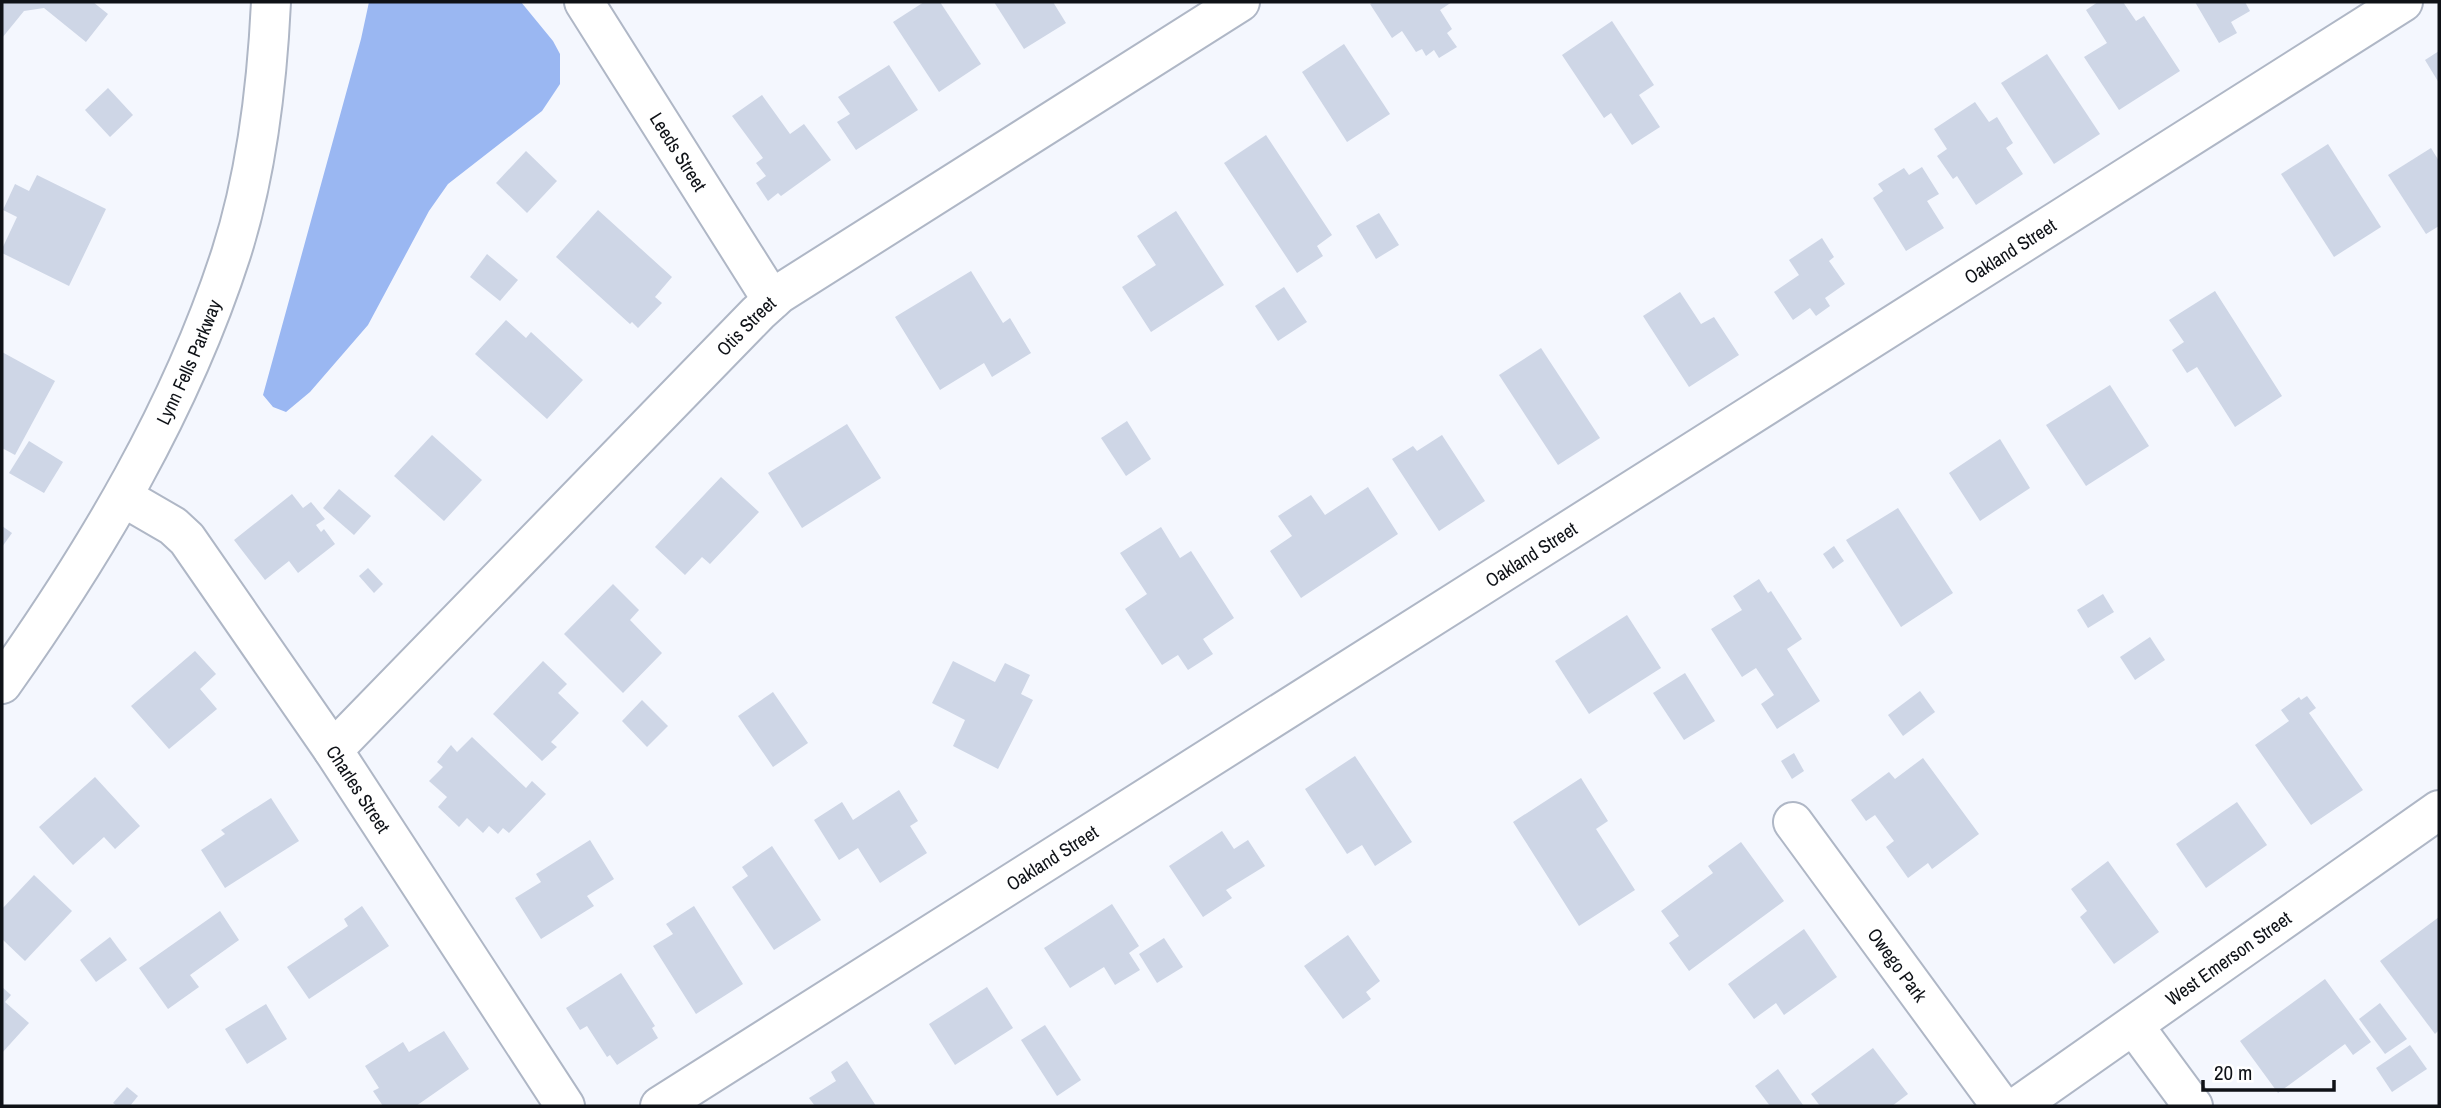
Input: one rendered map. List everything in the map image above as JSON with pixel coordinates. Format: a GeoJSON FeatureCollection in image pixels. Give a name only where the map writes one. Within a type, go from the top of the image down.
{"type":"FeatureCollection","features":[{"type":"Feature","properties":{"kind":"street","name":"Lynn Fells Parkway"},"geometry":{"type":"LineString","coordinates":[[2,684],[86,559],[123,497],[172,403],[204,329],[232,252],[251,175],[265,88],[271,2]]}},
{"type":"Feature","properties":{"kind":"street","name":"Leeds Street"},"geometry":{"type":"LineString","coordinates":[[584,2],[772,300]]}},
{"type":"Feature","properties":{"kind":"street","name":"Otis Street"},"geometry":{"type":"LineString","coordinates":[[333,750],[772,300],[1240,2]]}},
{"type":"Feature","properties":{"kind":"street","name":"Oakland Street"},"geometry":{"type":"LineString","coordinates":[[660,1106],[2403,2]]}},
{"type":"Feature","properties":{"kind":"street","name":"Charles Street"},"geometry":{"type":"LineString","coordinates":[[123,497],[173,526],[187,539],[333,750],[565,1106]]}},
{"type":"Feature","properties":{"kind":"street","name":"West Emerson Street"},"geometry":{"type":"LineString","coordinates":[[2018,1106],[2439,810]]}},
{"type":"Feature","properties":{"kind":"street","name":"Owego Park"},"geometry":{"type":"LineString","coordinates":[[1793,822],[2001,1106]]}},
{"type":"Feature","properties":{"kind":"street"},"geometry":{"type":"LineString","coordinates":[[2134,1026],[2193,1106]]}},
{"type":"Feature","properties":{"kind":"shaded area"},"geometry":{"type":"Polygon","coordinates":[[[369,2],[521,2],[553,41],[560,54],[560,84],[542,111],[448,184],[429,211],[368,325],[310,392],[286,412],[273,407],[263,395],[369,2]]]}},
{"type":"Feature","properties":{"kind":"building"},"geometry":{"type":"Polygon","coordinates":[[[2,2],[93,2],[108,14],[86,42],[44,8],[24,11],[2,38],[2,2]]]}},
{"type":"Feature","properties":{"kind":"building"},"geometry":{"type":"Polygon","coordinates":[[[924,2],[940,2],[981,64],[939,92],[893,22],[924,2]]]}},
{"type":"Feature","properties":{"kind":"building"},"geometry":{"type":"Polygon","coordinates":[[[994,2],[1053,2],[1066,23],[1024,49],[994,2]]]}},
{"type":"Feature","properties":{"kind":"building"},"geometry":{"type":"Polygon","coordinates":[[[1452,2],[1440,10],[1452,29],[1447,33],[1457,47],[1439,58],[1434,50],[1426,56],[1422,49],[1416,52],[1402,31],[1392,38],[1370,4],[1452,2]]]}},
{"type":"Feature","properties":{"kind":"building"},"geometry":{"type":"Polygon","coordinates":[[[2098,2],[2123,2],[2136,21],[2144,16],[2180,71],[2119,110],[2084,57],[2107,43],[2086,10],[2098,2]]]}},
{"type":"Feature","properties":{"kind":"building"},"geometry":{"type":"Polygon","coordinates":[[[2195,2],[2245,2],[2250,11],[2231,22],[2237,33],[2219,43],[2195,2]]]}},
{"type":"Feature","properties":{"kind":"building"},"geometry":{"type":"Polygon","coordinates":[[[1612,21],[1654,85],[1639,95],[1660,127],[1632,145],[1611,113],[1604,118],[1562,55],[1612,21]]]}},
{"type":"Feature","properties":{"kind":"building"},"geometry":{"type":"Polygon","coordinates":[[[1344,44],[1390,114],[1347,142],[1302,72],[1344,44]]]}},
{"type":"Feature","properties":{"kind":"building"},"geometry":{"type":"Polygon","coordinates":[[[2439,51],[2439,83],[2425,60],[2439,51]]]}},
{"type":"Feature","properties":{"kind":"building"},"geometry":{"type":"Polygon","coordinates":[[[2047,54],[2100,134],[2054,164],[2001,83],[2047,54]]]}},
{"type":"Feature","properties":{"kind":"building"},"geometry":{"type":"Polygon","coordinates":[[[889,65],[918,110],[856,150],[837,122],[850,114],[838,97],[889,65]]]}},
{"type":"Feature","properties":{"kind":"building"},"geometry":{"type":"Polygon","coordinates":[[[108,88],[133,115],[110,137],[85,110],[108,88]]]}},
{"type":"Feature","properties":{"kind":"building"},"geometry":{"type":"Polygon","coordinates":[[[762,95],[790,134],[804,124],[831,160],[781,196],[778,193],[768,201],[756,183],[766,176],[756,163],[763,158],[732,116],[762,95]]]}},
{"type":"Feature","properties":{"kind":"building"},"geometry":{"type":"Polygon","coordinates":[[[1975,102],[1989,122],[1997,117],[2013,143],[2006,148],[2023,174],[1976,205],[1957,176],[1953,179],[1937,156],[1947,149],[1934,129],[1975,102]]]}},
{"type":"Feature","properties":{"kind":"building"},"geometry":{"type":"Polygon","coordinates":[[[1266,135],[1332,235],[1317,246],[1323,256],[1297,273],[1224,163],[1266,135]]]}},
{"type":"Feature","properties":{"kind":"building"},"geometry":{"type":"Polygon","coordinates":[[[2328,144],[2381,227],[2334,257],[2281,174],[2328,144]]]}},
{"type":"Feature","properties":{"kind":"building"},"geometry":{"type":"Polygon","coordinates":[[[2431,148],[2439,161],[2439,226],[2426,234],[2388,175],[2431,148]]]}},
{"type":"Feature","properties":{"kind":"building"},"geometry":{"type":"Polygon","coordinates":[[[526,151],[557,181],[527,213],[496,183],[526,151]]]}},
{"type":"Feature","properties":{"kind":"building"},"geometry":{"type":"Polygon","coordinates":[[[1922,167],[1939,194],[1927,201],[1944,228],[1906,251],[1873,198],[1883,191],[1878,184],[1904,168],[1909,175],[1922,167]]]}},
{"type":"Feature","properties":{"kind":"building"},"geometry":{"type":"Polygon","coordinates":[[[37,175],[106,209],[69,286],[2,253],[17,217],[3,210],[15,184],[29,191],[37,175]]]}},
{"type":"Feature","properties":{"kind":"building"},"geometry":{"type":"Polygon","coordinates":[[[598,210],[672,277],[655,297],[662,303],[638,328],[632,322],[630,324],[556,257],[598,210]]]}},
{"type":"Feature","properties":{"kind":"building"},"geometry":{"type":"Polygon","coordinates":[[[1176,211],[1224,285],[1151,332],[1122,287],[1156,265],[1137,236],[1176,211]]]}},
{"type":"Feature","properties":{"kind":"building"},"geometry":{"type":"Polygon","coordinates":[[[1379,213],[1399,245],[1376,259],[1356,226],[1379,213]]]}},
{"type":"Feature","properties":{"kind":"building"},"geometry":{"type":"Polygon","coordinates":[[[1822,238],[1834,257],[1829,261],[1845,284],[1825,298],[1830,306],[1816,316],[1810,308],[1793,320],[1774,292],[1799,275],[1789,260],[1822,238]]]}},
{"type":"Feature","properties":{"kind":"building"},"geometry":{"type":"Polygon","coordinates":[[[487,254],[518,280],[500,301],[470,277],[487,254]]]}},
{"type":"Feature","properties":{"kind":"building"},"geometry":{"type":"Polygon","coordinates":[[[971,271],[1003,323],[1010,318],[1031,353],[992,377],[984,363],[940,390],[895,317],[971,271]]]}},
{"type":"Feature","properties":{"kind":"building"},"geometry":{"type":"Polygon","coordinates":[[[1284,287],[1307,322],[1278,341],[1255,306],[1284,287]]]}},
{"type":"Feature","properties":{"kind":"building"},"geometry":{"type":"Polygon","coordinates":[[[2215,291],[2282,396],[2235,427],[2197,367],[2187,373],[2172,350],[2184,342],[2169,320],[2215,291]]]}},
{"type":"Feature","properties":{"kind":"building"},"geometry":{"type":"Polygon","coordinates":[[[1680,292],[1701,324],[1714,317],[1739,355],[1689,387],[1643,316],[1680,292]]]}},
{"type":"Feature","properties":{"kind":"building"},"geometry":{"type":"Polygon","coordinates":[[[506,320],[526,338],[531,332],[583,380],[547,419],[475,354],[506,320]]]}},
{"type":"Feature","properties":{"kind":"building"},"geometry":{"type":"Polygon","coordinates":[[[1541,348],[1600,438],[1558,465],[1499,375],[1541,348]]]}},
{"type":"Feature","properties":{"kind":"building"},"geometry":{"type":"Polygon","coordinates":[[[2,352],[55,381],[15,455],[2,448],[2,352]]]}},
{"type":"Feature","properties":{"kind":"building"},"geometry":{"type":"Polygon","coordinates":[[[2110,385],[2149,446],[2086,486],[2046,425],[2110,385]]]}},
{"type":"Feature","properties":{"kind":"building"},"geometry":{"type":"Polygon","coordinates":[[[1127,421],[1151,459],[1126,476],[1101,438],[1127,421]]]}},
{"type":"Feature","properties":{"kind":"building"},"geometry":{"type":"Polygon","coordinates":[[[847,424],[881,478],[802,528],[768,473],[847,424]]]}},
{"type":"Feature","properties":{"kind":"building"},"geometry":{"type":"Polygon","coordinates":[[[432,435],[482,480],[444,521],[394,476],[432,435]]]}},
{"type":"Feature","properties":{"kind":"building"},"geometry":{"type":"Polygon","coordinates":[[[1442,435],[1485,501],[1439,531],[1392,459],[1413,446],[1417,451],[1442,435]]]}},
{"type":"Feature","properties":{"kind":"building"},"geometry":{"type":"Polygon","coordinates":[[[2000,439],[2030,488],[1980,521],[1949,473],[2000,439]]]}},
{"type":"Feature","properties":{"kind":"building"},"geometry":{"type":"Polygon","coordinates":[[[29,441],[63,462],[44,493],[9,473],[29,441]]]}},
{"type":"Feature","properties":{"kind":"building"},"geometry":{"type":"Polygon","coordinates":[[[721,477],[759,512],[710,564],[702,557],[685,575],[655,547],[721,477]]]}},
{"type":"Feature","properties":{"kind":"building"},"geometry":{"type":"Polygon","coordinates":[[[1368,487],[1398,534],[1301,598],[1270,551],[1292,536],[1278,516],[1311,495],[1325,515],[1368,487]]]}},
{"type":"Feature","properties":{"kind":"building"},"geometry":{"type":"Polygon","coordinates":[[[339,489],[371,516],[354,535],[323,508],[339,489]]]}},
{"type":"Feature","properties":{"kind":"building"},"geometry":{"type":"Polygon","coordinates":[[[292,494],[303,508],[311,502],[325,519],[316,525],[321,532],[324,529],[335,544],[298,573],[289,561],[265,580],[234,540],[292,494]]]}},
{"type":"Feature","properties":{"kind":"building"},"geometry":{"type":"Polygon","coordinates":[[[1898,508],[1953,593],[1901,627],[1846,540],[1898,508]]]}},
{"type":"Feature","properties":{"kind":"building"},"geometry":{"type":"Polygon","coordinates":[[[2,526],[12,533],[2,547],[2,526]]]}},
{"type":"Feature","properties":{"kind":"building"},"geometry":{"type":"Polygon","coordinates":[[[1161,527],[1180,558],[1191,551],[1234,618],[1203,639],[1213,654],[1188,670],[1178,655],[1162,665],[1125,609],[1147,594],[1120,553],[1161,527]]]}},
{"type":"Feature","properties":{"kind":"building"},"geometry":{"type":"Polygon","coordinates":[[[1834,546],[1844,561],[1833,569],[1823,554],[1834,546]]]}},
{"type":"Feature","properties":{"kind":"building"},"geometry":{"type":"Polygon","coordinates":[[[368,568],[383,584],[374,593],[359,576],[368,568]]]}},
{"type":"Feature","properties":{"kind":"building"},"geometry":{"type":"Polygon","coordinates":[[[1759,579],[1768,593],[1771,591],[1802,639],[1787,649],[1820,701],[1777,729],[1761,704],[1774,695],[1756,668],[1742,677],[1711,629],[1742,610],[1733,596],[1759,579]]]}},
{"type":"Feature","properties":{"kind":"building"},"geometry":{"type":"Polygon","coordinates":[[[613,584],[639,610],[630,620],[662,653],[623,693],[564,634],[613,584]]]}},
{"type":"Feature","properties":{"kind":"building"},"geometry":{"type":"Polygon","coordinates":[[[2103,594],[2114,612],[2088,628],[2077,610],[2103,594]]]}},
{"type":"Feature","properties":{"kind":"building"},"geometry":{"type":"Polygon","coordinates":[[[1627,615],[1661,668],[1589,714],[1555,661],[1627,615]]]}},
{"type":"Feature","properties":{"kind":"building"},"geometry":{"type":"Polygon","coordinates":[[[2150,637],[2165,660],[2135,680],[2120,657],[2150,637]]]}},
{"type":"Feature","properties":{"kind":"building"},"geometry":{"type":"Polygon","coordinates":[[[195,651],[216,674],[200,689],[217,709],[169,749],[131,706],[195,651]]]}},
{"type":"Feature","properties":{"kind":"building"},"geometry":{"type":"Polygon","coordinates":[[[543,661],[567,684],[558,693],[579,713],[551,742],[557,747],[542,761],[493,714],[543,661]]]}},
{"type":"Feature","properties":{"kind":"building"},"geometry":{"type":"Polygon","coordinates":[[[953,661],[995,682],[1005,663],[1030,675],[1021,694],[1033,700],[998,769],[953,746],[965,720],[932,703],[953,661]]]}},
{"type":"Feature","properties":{"kind":"building"},"geometry":{"type":"Polygon","coordinates":[[[1685,673],[1715,721],[1684,740],[1653,693],[1685,673]]]}},
{"type":"Feature","properties":{"kind":"building"},"geometry":{"type":"Polygon","coordinates":[[[1920,691],[1935,712],[1903,736],[1888,715],[1920,691]]]}},
{"type":"Feature","properties":{"kind":"building"},"geometry":{"type":"Polygon","coordinates":[[[773,692],[808,743],[773,767],[738,716],[773,692]]]}},
{"type":"Feature","properties":{"kind":"building"},"geometry":{"type":"Polygon","coordinates":[[[2307,696],[2316,708],[2309,713],[2363,790],[2311,825],[2255,745],[2289,721],[2281,710],[2299,697],[2301,700],[2307,696]]]}},
{"type":"Feature","properties":{"kind":"building"},"geometry":{"type":"Polygon","coordinates":[[[642,700],[668,726],[647,747],[622,721],[642,700]]]}},
{"type":"Feature","properties":{"kind":"building"},"geometry":{"type":"Polygon","coordinates":[[[472,737],[526,788],[532,781],[546,794],[509,833],[503,828],[498,834],[489,826],[483,833],[467,818],[459,827],[438,807],[447,797],[429,781],[443,767],[437,762],[451,745],[457,752],[472,737]]]}},
{"type":"Feature","properties":{"kind":"building"},"geometry":{"type":"Polygon","coordinates":[[[1794,753],[1804,771],[1792,779],[1781,761],[1794,753]]]}},
{"type":"Feature","properties":{"kind":"building"},"geometry":{"type":"Polygon","coordinates":[[[1355,756],[1412,842],[1375,866],[1362,845],[1347,854],[1305,789],[1355,756]]]}},
{"type":"Feature","properties":{"kind":"building"},"geometry":{"type":"Polygon","coordinates":[[[1923,758],[1979,834],[1932,869],[1928,863],[1908,878],[1886,847],[1894,841],[1875,815],[1866,821],[1851,800],[1889,772],[1895,779],[1923,758]]]}},
{"type":"Feature","properties":{"kind":"building"},"geometry":{"type":"Polygon","coordinates":[[[95,777],[140,826],[115,849],[104,837],[73,865],[39,827],[95,777]]]}},
{"type":"Feature","properties":{"kind":"building"},"geometry":{"type":"Polygon","coordinates":[[[1581,778],[1608,821],[1596,829],[1635,890],[1579,926],[1513,822],[1581,778]]]}},
{"type":"Feature","properties":{"kind":"building"},"geometry":{"type":"Polygon","coordinates":[[[899,790],[918,821],[910,826],[927,853],[880,883],[858,848],[839,860],[814,820],[842,802],[853,820],[899,790]]]}},
{"type":"Feature","properties":{"kind":"building"},"geometry":{"type":"Polygon","coordinates":[[[271,798],[299,841],[225,888],[201,850],[225,834],[221,830],[271,798]]]}},
{"type":"Feature","properties":{"kind":"building"},"geometry":{"type":"Polygon","coordinates":[[[2237,802],[2267,845],[2206,888],[2176,844],[2237,802]]]}},
{"type":"Feature","properties":{"kind":"building"},"geometry":{"type":"Polygon","coordinates":[[[1222,831],[1234,849],[1248,840],[1265,866],[1226,890],[1232,898],[1203,917],[1169,866],[1222,831]]]}},
{"type":"Feature","properties":{"kind":"building"},"geometry":{"type":"Polygon","coordinates":[[[590,840],[614,879],[587,896],[594,906],[541,939],[515,898],[541,882],[536,874],[590,840]]]}},
{"type":"Feature","properties":{"kind":"building"},"geometry":{"type":"Polygon","coordinates":[[[1741,842],[1784,901],[1689,971],[1669,943],[1679,936],[1661,911],[1713,873],[1708,866],[1741,842]]]}},
{"type":"Feature","properties":{"kind":"building"},"geometry":{"type":"Polygon","coordinates":[[[772,846],[821,920],[774,950],[732,887],[748,876],[742,867],[772,846]]]}},
{"type":"Feature","properties":{"kind":"building"},"geometry":{"type":"Polygon","coordinates":[[[2108,861],[2159,932],[2114,964],[2080,917],[2087,911],[2071,889],[2108,861]]]}},
{"type":"Feature","properties":{"kind":"building"},"geometry":{"type":"Polygon","coordinates":[[[34,875],[72,911],[25,961],[2,939],[2,909],[34,875]]]}},
{"type":"Feature","properties":{"kind":"building"},"geometry":{"type":"Polygon","coordinates":[[[1112,904],[1139,946],[1129,953],[1140,970],[1115,985],[1104,967],[1070,988],[1044,948],[1112,904]]]}},
{"type":"Feature","properties":{"kind":"building"},"geometry":{"type":"Polygon","coordinates":[[[362,906],[389,946],[309,999],[287,967],[348,926],[344,919],[362,906]]]}},
{"type":"Feature","properties":{"kind":"building"},"geometry":{"type":"Polygon","coordinates":[[[694,906],[743,984],[696,1014],[653,946],[673,934],[666,924],[694,906]]]}},
{"type":"Feature","properties":{"kind":"building"},"geometry":{"type":"Polygon","coordinates":[[[220,911],[239,940],[190,975],[199,987],[168,1009],[139,968],[220,911]]]}},
{"type":"Feature","properties":{"kind":"building"},"geometry":{"type":"Polygon","coordinates":[[[2439,917],[2439,1030],[2435,1034],[2380,961],[2439,917]]]}},
{"type":"Feature","properties":{"kind":"building"},"geometry":{"type":"Polygon","coordinates":[[[1804,929],[1837,977],[1784,1015],[1776,1003],[1754,1019],[1728,984],[1804,929]]]}},
{"type":"Feature","properties":{"kind":"building"},"geometry":{"type":"Polygon","coordinates":[[[1348,935],[1380,981],[1366,992],[1371,999],[1343,1019],[1304,966],[1348,935]]]}},
{"type":"Feature","properties":{"kind":"building"},"geometry":{"type":"Polygon","coordinates":[[[110,937],[127,960],[96,982],[80,960],[110,937]]]}},
{"type":"Feature","properties":{"kind":"building"},"geometry":{"type":"Polygon","coordinates":[[[1164,938],[1183,967],[1157,983],[1139,954],[1164,938]]]}},
{"type":"Feature","properties":{"kind":"building"},"geometry":{"type":"Polygon","coordinates":[[[621,973],[655,1026],[652,1028],[658,1038],[617,1065],[610,1055],[607,1057],[587,1026],[580,1030],[566,1008],[621,973]]]}},
{"type":"Feature","properties":{"kind":"building"},"geometry":{"type":"Polygon","coordinates":[[[2325,979],[2371,1042],[2353,1055],[2345,1044],[2278,1093],[2240,1041],[2325,979]]]}},
{"type":"Feature","properties":{"kind":"building"},"geometry":{"type":"Polygon","coordinates":[[[2,987],[11,995],[5,1002],[29,1023],[2,1053],[2,987]]]}},
{"type":"Feature","properties":{"kind":"building"},"geometry":{"type":"Polygon","coordinates":[[[987,987],[1013,1028],[955,1065],[929,1024],[987,987]]]}},
{"type":"Feature","properties":{"kind":"building"},"geometry":{"type":"Polygon","coordinates":[[[2380,1003],[2407,1039],[2385,1054],[2359,1019],[2380,1003]]]}},
{"type":"Feature","properties":{"kind":"building"},"geometry":{"type":"Polygon","coordinates":[[[266,1004],[287,1039],[247,1064],[225,1029],[266,1004]]]}},
{"type":"Feature","properties":{"kind":"building"},"geometry":{"type":"Polygon","coordinates":[[[1045,1025],[1081,1080],[1057,1096],[1021,1040],[1045,1025]]]}},
{"type":"Feature","properties":{"kind":"building"},"geometry":{"type":"Polygon","coordinates":[[[444,1031],[469,1069],[416,1106],[383,1106],[373,1091],[379,1088],[365,1066],[403,1042],[409,1052],[444,1031]]]}},
{"type":"Feature","properties":{"kind":"building"},"geometry":{"type":"Polygon","coordinates":[[[2410,1045],[2427,1069],[2392,1092],[2376,1068],[2410,1045]]]}},
{"type":"Feature","properties":{"kind":"building"},"geometry":{"type":"Polygon","coordinates":[[[1873,1048],[1908,1094],[1892,1106],[1820,1106],[1811,1094],[1873,1048]]]}},
{"type":"Feature","properties":{"kind":"building"},"geometry":{"type":"Polygon","coordinates":[[[847,1061],[876,1106],[815,1106],[809,1098],[836,1081],[831,1072],[847,1061]]]}},
{"type":"Feature","properties":{"kind":"building"},"geometry":{"type":"Polygon","coordinates":[[[1778,1069],[1803,1105],[1770,1106],[1755,1086],[1778,1069]]]}},
{"type":"Feature","properties":{"kind":"building"},"geometry":{"type":"Polygon","coordinates":[[[127,1087],[138,1096],[130,1106],[117,1106],[113,1103],[127,1087]]]}}]}
